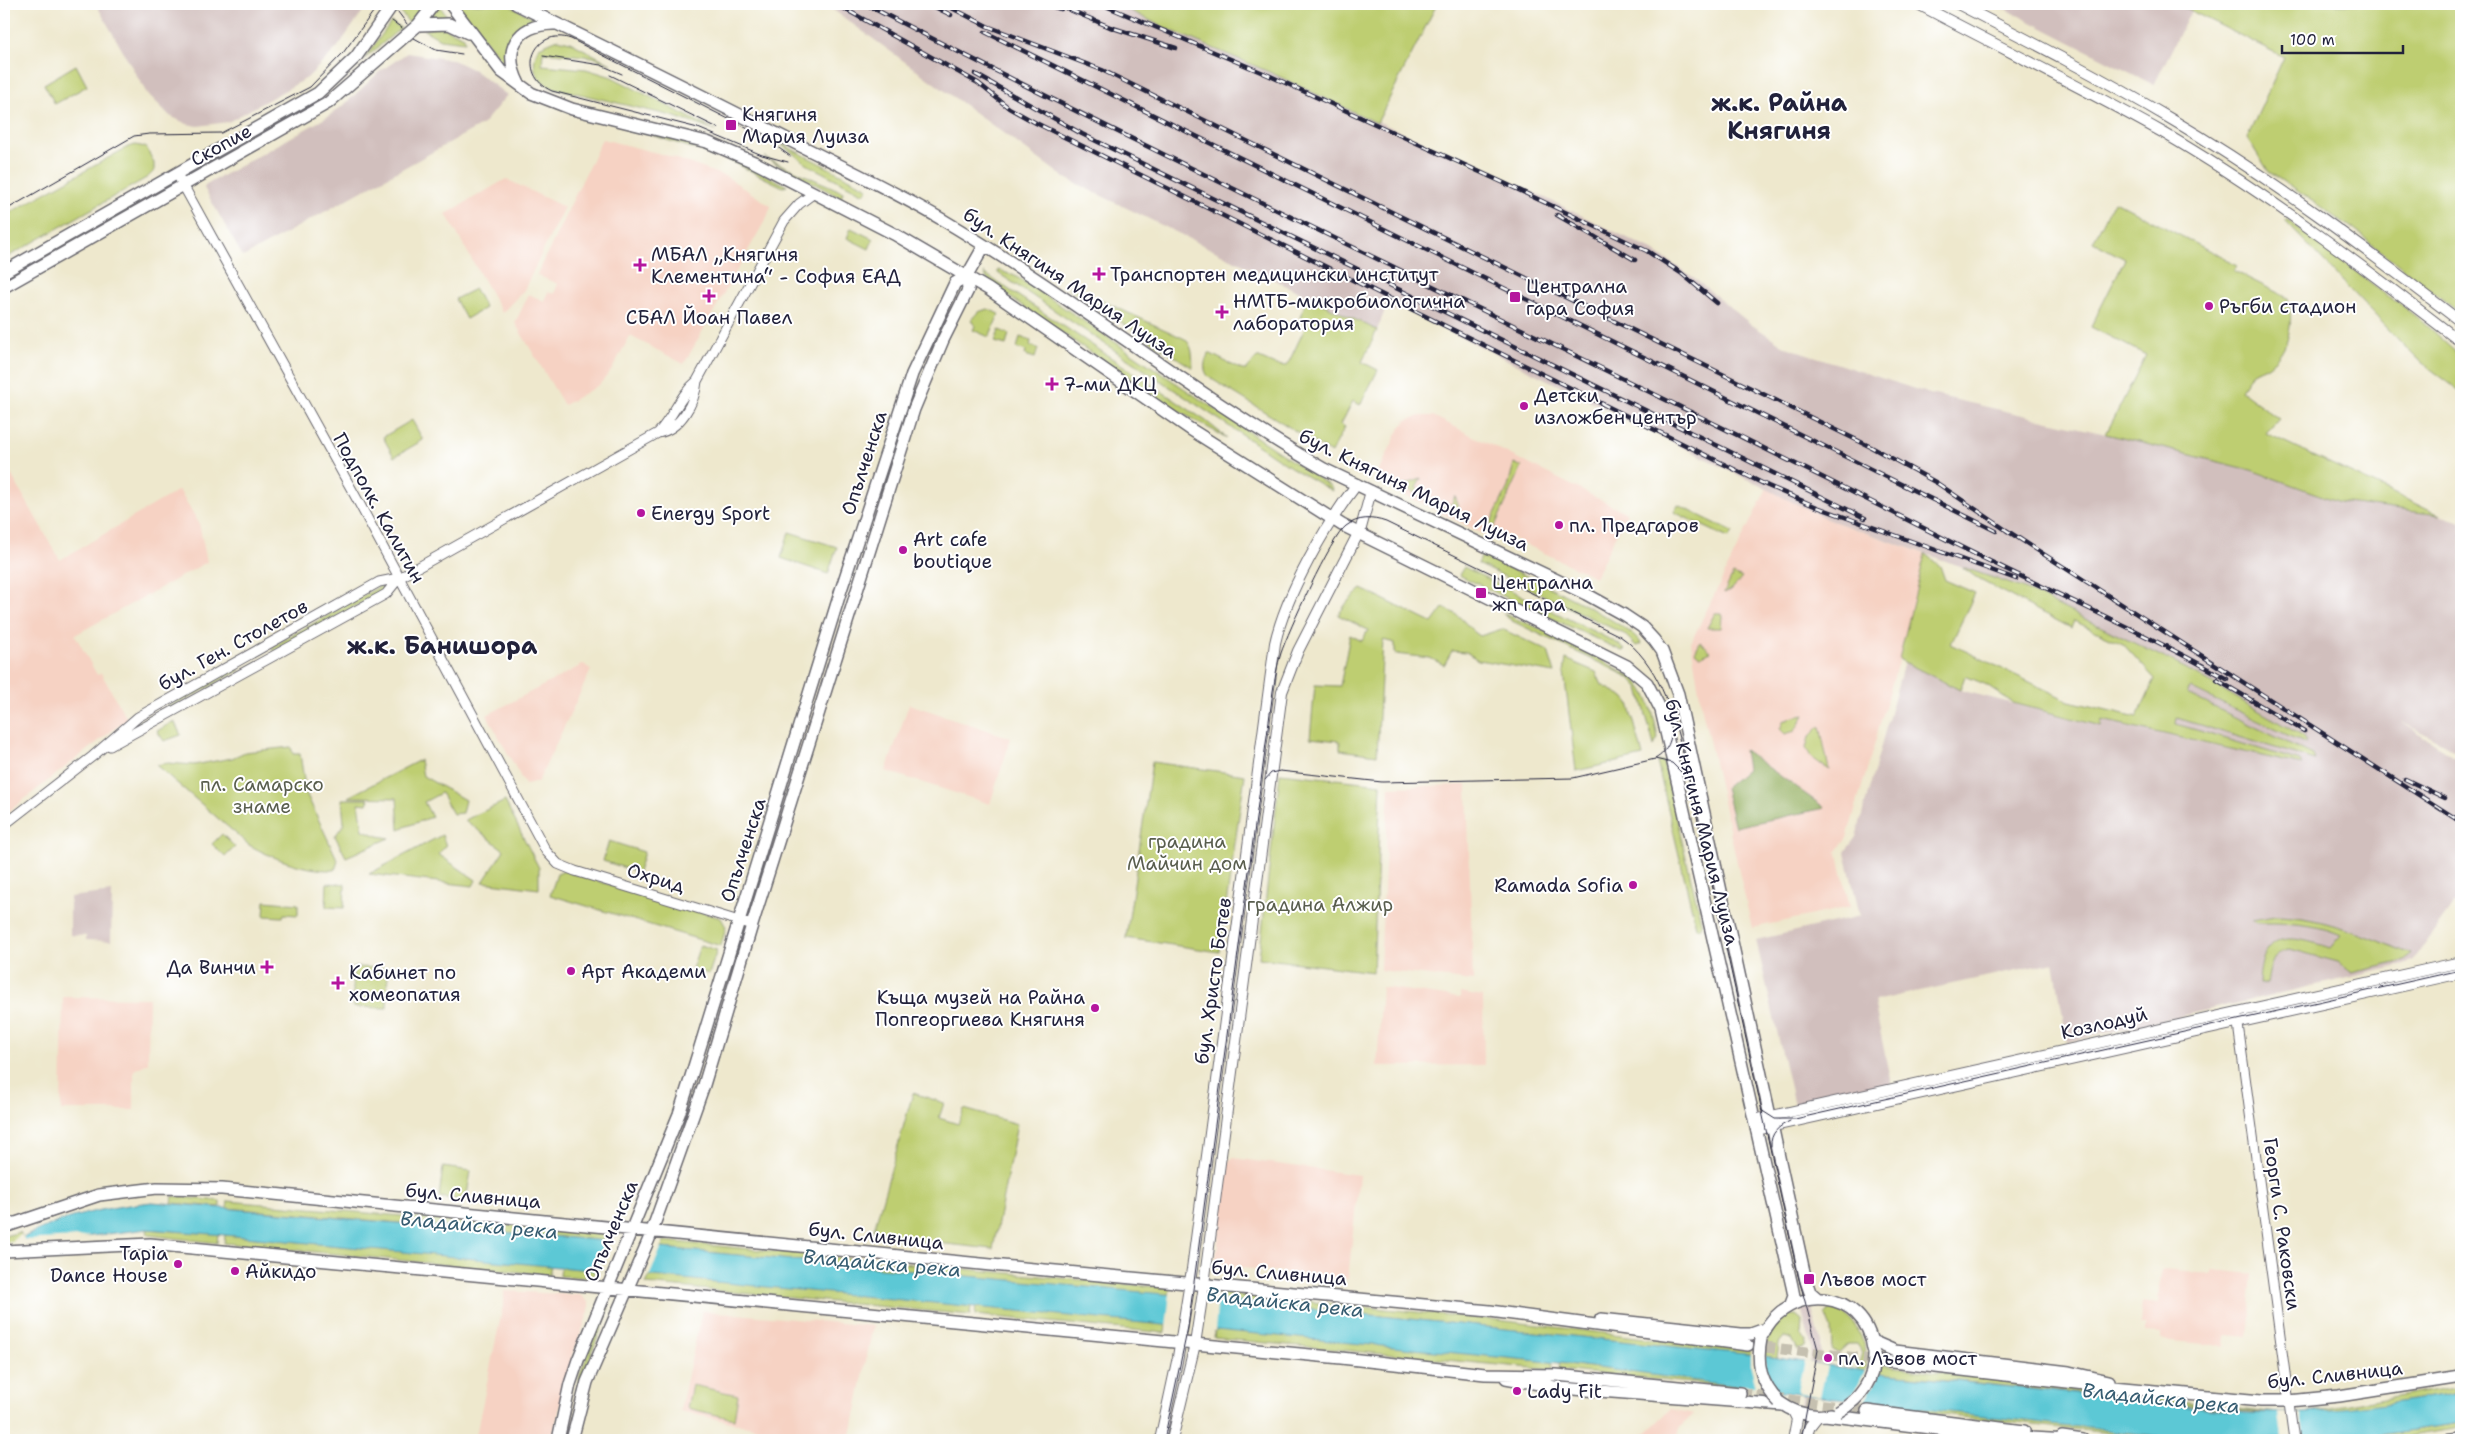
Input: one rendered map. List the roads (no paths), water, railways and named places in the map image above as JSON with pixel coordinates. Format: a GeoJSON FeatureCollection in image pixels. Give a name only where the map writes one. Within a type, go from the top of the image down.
{"type":"FeatureCollection","features":[{"type":"Feature","properties":{"kind":"main road","name":"Скопие"},"geometry":{"type":"LineString","coordinates":[[4,272],[324,89],[356,57],[393,4]]}},
{"type":"Feature","properties":{"kind":"main road","name":"Скопие"},"geometry":{"type":"LineString","coordinates":[[4,287],[328,103],[386,50],[418,25],[434,4]]}},
{"type":"Feature","properties":{"kind":"main road","name":"бул. Княгиня Мария Луиза"},"geometry":{"type":"LineString","coordinates":[[450,4],[502,71],[521,87],[572,109],[707,142],[754,162],[894,234],[967,276],[1018,309],[1190,429],[1332,519],[1358,534],[1636,672],[1647,683],[1661,710],[1792,1286],[1794,1296],[1791,1304]]}},
{"type":"Feature","properties":{"kind":"main road","name":"бул. Княгиня Мария Луиза"},"geometry":{"type":"LineString","coordinates":[[517,4],[664,76],[920,207],[984,246],[1233,413],[1301,455],[1371,491],[1609,606],[1642,627],[1662,651],[1673,679],[1683,714],[1806,1283],[1810,1292],[1817,1298]]}},
{"type":"Feature","properties":{"kind":"main road"},"geometry":{"type":"LineString","coordinates":[[1918,4],[2162,132],[2230,174],[2339,250],[2461,342]]}},
{"type":"Feature","properties":{"kind":"main road"},"geometry":{"type":"LineString","coordinates":[[1958,4],[2101,79],[2222,151],[2345,233],[2461,322]]}},
{"type":"Feature","properties":{"kind":"main road"},"geometry":{"type":"LineString","coordinates":[[418,25],[449,24],[459,27],[476,38]]}},
{"type":"Feature","properties":{"kind":"main road"},"geometry":{"type":"LineString","coordinates":[[521,87],[512,65],[514,46],[519,36],[528,28],[538,25],[555,24]]}},
{"type":"Feature","properties":{"kind":"main road","name":"Опълченска"},"geometry":{"type":"LineString","coordinates":[[558,1440],[570,1384],[608,1284],[679,1114],[853,553],[912,374],[930,332],[955,283],[967,276],[984,246]]}},
{"type":"Feature","properties":{"kind":"main road","name":"Опълченска"},"geometry":{"type":"LineString","coordinates":[[572,1440],[587,1382],[651,1235],[701,1094],[914,409],[943,340],[968,290],[967,276]]}},
{"type":"Feature","properties":{"kind":"main road","name":"бул. Христо Ботев"},"geometry":{"type":"LineString","coordinates":[[1160,1440],[1181,1339],[1275,643],[1288,603],[1332,519],[1357,484]]}},
{"type":"Feature","properties":{"kind":"main road","name":"бул. Христо Ботев"},"geometry":{"type":"LineString","coordinates":[[1172,1440],[1196,1340],[1282,692],[1298,651],[1358,534],[1371,491]]}},
{"type":"Feature","properties":{"kind":"main road","name":"Козлодуй"},"geometry":{"type":"LineString","coordinates":[[1771,1122],[2236,1011],[2461,962]]}},
{"type":"Feature","properties":{"kind":"main road","name":"Козлодуй"},"geometry":{"type":"LineString","coordinates":[[1755,1125],[2461,973]]}},
{"type":"Feature","properties":{"kind":"main road","name":"бул. Сливница"},"geometry":{"type":"LineString","coordinates":[[4,1227],[100,1196],[175,1187],[222,1189],[630,1233],[981,1264],[1203,1288],[1490,1311],[1748,1345]]}},
{"type":"Feature","properties":{"kind":"main road"},"geometry":{"type":"LineString","coordinates":[[4,1251],[150,1244],[608,1284],[1196,1340],[1485,1374],[1560,1388],[1781,1403]]}},
{"type":"Feature","properties":{"kind":"main road"},"geometry":{"type":"LineString","coordinates":[[1805,1440],[1810,1426],[1822,1416],[1838,1412],[1855,1400],[1867,1385],[1873,1369],[1873,1347],[1864,1323],[1850,1308],[1831,1300],[1817,1298],[1791,1304],[1776,1315],[1763,1334],[1758,1354],[1759,1369],[1766,1388],[1781,1403],[1793,1411],[1822,1416],[1994,1436],[2069,1440]]}},
{"type":"Feature","properties":{"kind":"main road"},"geometry":{"type":"LineString","coordinates":[[1490,1311],[1636,1321],[1741,1334],[1763,1334]]}},
{"type":"Feature","properties":{"kind":"main road"},"geometry":{"type":"LineString","coordinates":[[1873,1347],[2069,1372],[2132,1388]]}},
{"type":"Feature","properties":{"kind":"main road","name":"бул. Сливница"},"geometry":{"type":"LineString","coordinates":[[1883,1361],[2261,1401],[2289,1407],[2339,1396],[2461,1377]]}},
{"type":"Feature","properties":{"kind":"main road"},"geometry":{"type":"LineString","coordinates":[[1485,1374],[1556,1375],[1740,1393]]}},
{"type":"Feature","properties":{"kind":"main road"},"geometry":{"type":"LineString","coordinates":[[1793,1411],[1797,1419],[1793,1440]]}},
{"type":"Feature","properties":{"kind":"main road"},"geometry":{"type":"LineString","coordinates":[[1867,1411],[2083,1440]]}},
{"type":"Feature","properties":{"kind":"main road"},"geometry":{"type":"LineString","coordinates":[[2446,1440],[2461,1438]]}},
{"type":"Feature","properties":{"kind":"street","name":"Подполк. Калитин"},"geometry":{"type":"LineString","coordinates":[[177,174],[399,578],[527,818],[552,858]]}},
{"type":"Feature","properties":{"kind":"street","name":"бул. Ген. Столетов"},"geometry":{"type":"LineString","coordinates":[[4,825],[148,711],[379,582],[399,578],[658,433],[675,427],[696,391],[697,381],[784,221],[799,204],[814,193]]}},
{"type":"Feature","properties":{"kind":"street","name":"бул. Ген. Столетов"},"geometry":{"type":"LineString","coordinates":[[92,756],[386,594],[399,578]]}},
{"type":"Feature","properties":{"kind":"street","name":"Охрид"},"geometry":{"type":"LineString","coordinates":[[552,858],[558,864],[575,871],[752,925]]}},
{"type":"Feature","properties":{"kind":"street","name":"Георги С. Раковски"},"geometry":{"type":"LineString","coordinates":[[2236,1011],[2294,1440]]}},
{"type":"Feature","properties":{"kind":"water"},"geometry":{"type":"Polygon","coordinates":[[[152,1202],[607,1241],[661,1248],[1218,1299],[1764,1356],[1879,1373],[2244,1412],[2326,1411],[2380,1405],[2461,1392],[2461,1423],[2345,1440],[2192,1440],[1820,1397],[1560,1363],[225,1235],[147,1229],[91,1236],[66,1243],[4,1250],[38,1230],[56,1223],[94,1212],[152,1202]]]}},
{"type":"Feature","properties":{"kind":"tunnel"},"geometry":{"type":"LineString","coordinates":[[1748,1345],[1882,1361]]}},
{"type":"Feature","properties":{"kind":"tunnel"},"geometry":{"type":"LineString","coordinates":[[1740,1393],[1867,1411]]}},
{"type":"Feature","properties":{"kind":"tram line"},"geometry":{"type":"LineString","coordinates":[[4,211],[134,136],[221,133],[310,87],[343,53],[379,4]]}},
{"type":"Feature","properties":{"kind":"tram line"},"geometry":{"type":"LineString","coordinates":[[398,12],[407,24]]}},
{"type":"Feature","properties":{"kind":"tram line"},"geometry":{"type":"LineString","coordinates":[[392,21],[402,28]]}},
{"type":"Feature","properties":{"kind":"tram line"},"geometry":{"type":"LineString","coordinates":[[788,162],[762,155],[698,128],[552,91],[541,83],[534,74],[532,64],[534,54],[539,45],[547,39],[558,37],[571,39],[762,136],[790,156]]}},
{"type":"Feature","properties":{"kind":"tram line"},"geometry":{"type":"LineString","coordinates":[[414,38],[436,50],[462,54]]}},
{"type":"Feature","properties":{"kind":"tram line"},"geometry":{"type":"LineString","coordinates":[[543,56],[601,65],[622,74]]}},
{"type":"Feature","properties":{"kind":"tram line"},"geometry":{"type":"LineString","coordinates":[[610,75],[718,128]]}},
{"type":"Feature","properties":{"kind":"tram line"},"geometry":{"type":"LineString","coordinates":[[1164,1440],[1188,1327],[1277,667],[1292,626],[1330,548],[1346,526],[1360,519],[1376,519],[1386,522],[1620,636],[1644,659],[1662,688],[1683,753],[1798,1275],[1818,1350],[1801,1440]]}},
{"type":"Feature","properties":{"kind":"tram line"},"geometry":{"type":"LineString","coordinates":[[1655,759],[1666,749],[1673,724]]}},
{"type":"Feature","properties":{"kind":"tram line"},"geometry":{"type":"LineString","coordinates":[[1265,780],[1271,773],[1280,771],[1382,782],[1573,778],[1655,759],[1672,763],[1683,774]]}},
{"type":"Feature","properties":{"kind":"tram line"},"geometry":{"type":"LineString","coordinates":[[1761,1110],[1775,1119],[1795,1119],[2461,970]]}},
{"type":"Feature","properties":{"kind":"tram line"},"geometry":{"type":"LineString","coordinates":[[1771,1146],[1772,1137],[1776,1130],[1790,1121]]}},
{"type":"Feature","properties":{"kind":"railway"},"geometry":{"type":"LineString","coordinates":[[836,4],[978,83],[1009,108],[1036,123],[1768,486],[1817,507],[2016,579]]}},
{"type":"Feature","properties":{"kind":"railway"},"geometry":{"type":"LineString","coordinates":[[865,4],[1136,141],[1681,407],[1987,560],[2125,626],[2227,679]]}},
{"type":"Feature","properties":{"kind":"railway"},"geometry":{"type":"LineString","coordinates":[[929,4],[951,15]]}},
{"type":"Feature","properties":{"kind":"railway"},"geometry":{"type":"LineString","coordinates":[[944,4],[987,26],[1102,70],[1871,447],[1937,483],[2006,530],[2461,822]]}},
{"type":"Feature","properties":{"kind":"railway"},"geometry":{"type":"LineString","coordinates":[[1044,4],[1061,9]]}},
{"type":"Feature","properties":{"kind":"railway"},"geometry":{"type":"LineString","coordinates":[[1056,4],[1110,27],[1176,48]]}},
{"type":"Feature","properties":{"kind":"railway"},"geometry":{"type":"LineString","coordinates":[[1101,4],[1268,75],[1647,251],[1681,273],[1717,303]]}},
{"type":"Feature","properties":{"kind":"railway"},"geometry":{"type":"LineString","coordinates":[[985,32],[1996,531]]}},
{"type":"Feature","properties":{"kind":"railway"},"geometry":{"type":"LineString","coordinates":[[975,74],[1082,134],[1865,518]]}},
{"type":"Feature","properties":{"kind":"railway"},"geometry":{"type":"LineString","coordinates":[[1557,215],[1635,260]]}},
{"type":"Feature","properties":{"kind":"railway"},"geometry":{"type":"LineString","coordinates":[[2217,680],[2304,731]]}},
{"type":"Feature","properties":{"kind":"railway"},"geometry":{"type":"LineString","coordinates":[[2405,779],[2445,798]]}},
{"type":"Feature","properties":{"kind":"place","name":"Княгиня Мария Луиза"},"geometry":{"type":"Point","coordinates":[731,125]}},
{"type":"Feature","properties":{"kind":"place","name":"МБАЛ „Княгиня Клементина“ - София ЕАД"},"geometry":{"type":"Point","coordinates":[640,265]}},
{"type":"Feature","properties":{"kind":"place","name":"Транспортен медицински институт"},"geometry":{"type":"Point","coordinates":[1099,274]}},
{"type":"Feature","properties":{"kind":"place","name":"СБАЛ Йоан Павел"},"geometry":{"type":"Point","coordinates":[709,296]}},
{"type":"Feature","properties":{"kind":"place","name":"Централна гара София"},"geometry":{"type":"Point","coordinates":[1515,297]}},
{"type":"Feature","properties":{"kind":"place","name":"Ръгби стадион"},"geometry":{"type":"Point","coordinates":[2209,306]}},
{"type":"Feature","properties":{"kind":"place","name":"НМТБ-микробиологична лаборатория"},"geometry":{"type":"Point","coordinates":[1222,312]}},
{"type":"Feature","properties":{"kind":"place","name":"7-ми ДКЦ"},"geometry":{"type":"Point","coordinates":[1052,384]}},
{"type":"Feature","properties":{"kind":"place","name":"Детски изложбен център"},"geometry":{"type":"Point","coordinates":[1524,406]}},
{"type":"Feature","properties":{"kind":"place","name":"Energy Sport"},"geometry":{"type":"Point","coordinates":[641,513]}},
{"type":"Feature","properties":{"kind":"place","name":"пл. Предгаров"},"geometry":{"type":"Point","coordinates":[1559,525]}},
{"type":"Feature","properties":{"kind":"place","name":"Art cafe boutique"},"geometry":{"type":"Point","coordinates":[903,550]}},
{"type":"Feature","properties":{"kind":"place","name":"Централна жп гара"},"geometry":{"type":"Point","coordinates":[1481,593]}},
{"type":"Feature","properties":{"kind":"place","name":"Ramada Sofia"},"geometry":{"type":"Point","coordinates":[1633,885]}},
{"type":"Feature","properties":{"kind":"place","name":"Да Винчи"},"geometry":{"type":"Point","coordinates":[267,967]}},
{"type":"Feature","properties":{"kind":"place","name":"Арт Академи"},"geometry":{"type":"Point","coordinates":[571,971]}},
{"type":"Feature","properties":{"kind":"place","name":"Кабинет по хомеопатия"},"geometry":{"type":"Point","coordinates":[338,983]}},
{"type":"Feature","properties":{"kind":"place","name":"Къща музей на Райна Попгеоргиева Княгиня"},"geometry":{"type":"Point","coordinates":[1095,1008]}},
{"type":"Feature","properties":{"kind":"place","name":"Tapia Dance House"},"geometry":{"type":"Point","coordinates":[178,1264]}},
{"type":"Feature","properties":{"kind":"place","name":"Айкидо"},"geometry":{"type":"Point","coordinates":[235,1271]}},
{"type":"Feature","properties":{"kind":"place","name":"Лъвов мост"},"geometry":{"type":"Point","coordinates":[1809,1279]}},
{"type":"Feature","properties":{"kind":"place","name":"пл. Лъвов мост"},"geometry":{"type":"Point","coordinates":[1828,1358]}},
{"type":"Feature","properties":{"kind":"place","name":"Lady Fit"},"geometry":{"type":"Point","coordinates":[1517,1391]}},
{"type":"Feature","properties":{"kind":"district","name":"ж.к. Райна Княгиня"},"geometry":{"type":"Point","coordinates":[1779,117]}},
{"type":"Feature","properties":{"kind":"district","name":"ж.к. Банишора"},"geometry":{"type":"Point","coordinates":[442,646]}},
{"type":"Feature","properties":{"kind":"park label","name":"пл. Самарско знаме"},"geometry":{"type":"Point","coordinates":[262,795]}},
{"type":"Feature","properties":{"kind":"park label","name":"градина Майчин дом"},"geometry":{"type":"Point","coordinates":[1187,852]}},
{"type":"Feature","properties":{"kind":"park label","name":"градина Алжир"},"geometry":{"type":"Point","coordinates":[1320,904]}},
{"type":"Feature","properties":{"kind":"water label","name":"Владайска река"},"geometry":{"type":"Point","coordinates":[479,1225]}},
{"type":"Feature","properties":{"kind":"water label","name":"Владайска река"},"geometry":{"type":"Point","coordinates":[882,1263]}},
{"type":"Feature","properties":{"kind":"water label","name":"Владайска река"},"geometry":{"type":"Point","coordinates":[1285,1302]}},
{"type":"Feature","properties":{"kind":"water label","name":"Владайска река"},"geometry":{"type":"Point","coordinates":[2161,1398]}}]}
